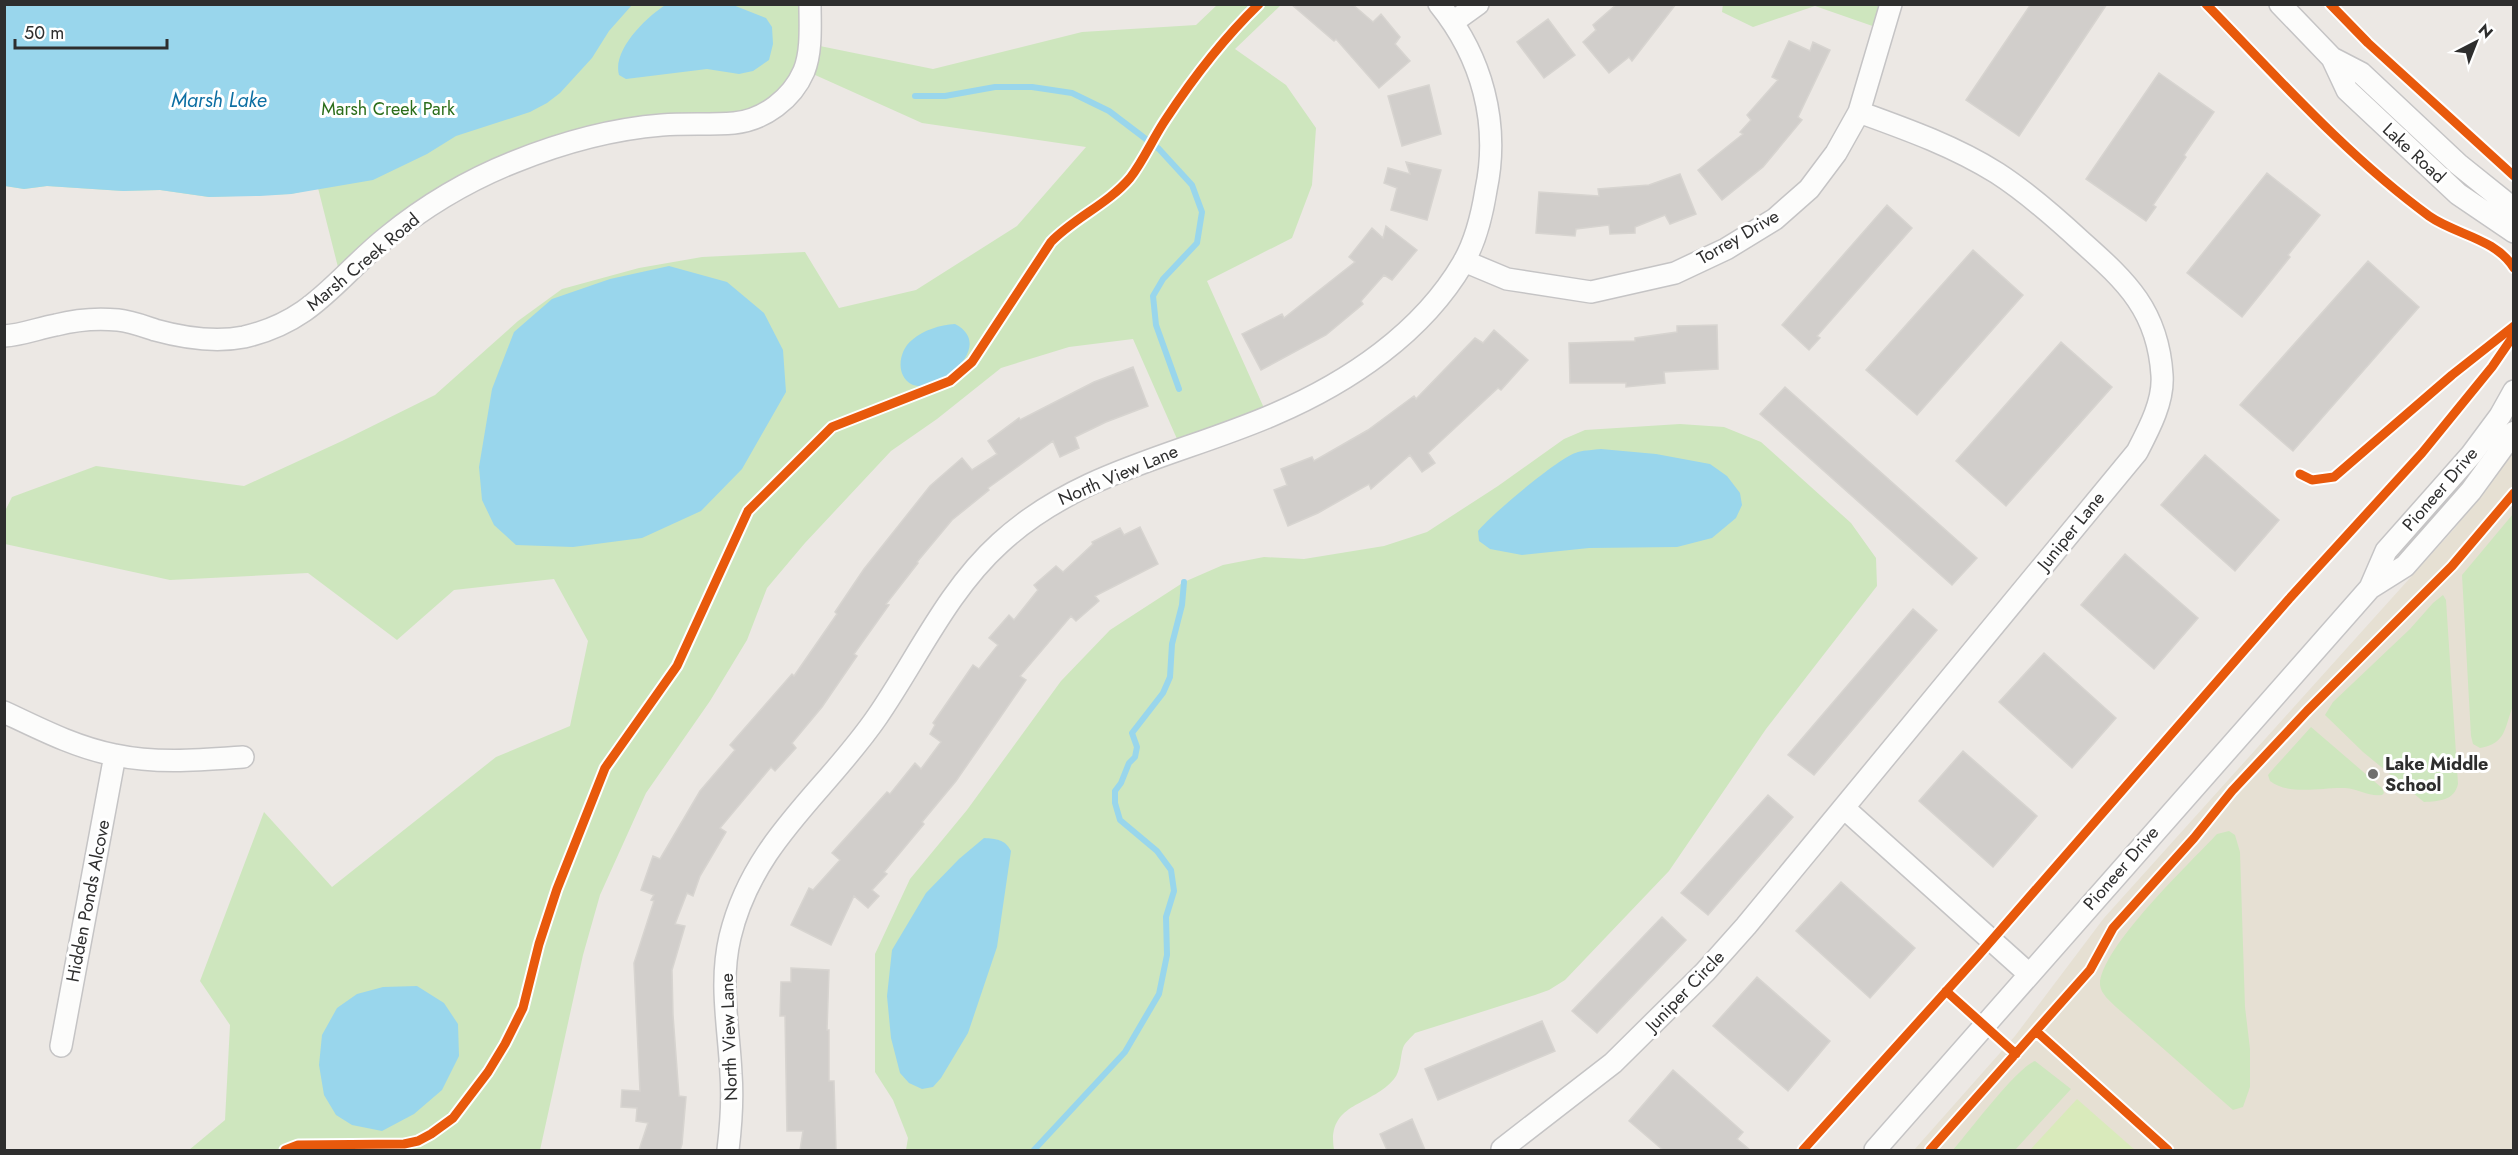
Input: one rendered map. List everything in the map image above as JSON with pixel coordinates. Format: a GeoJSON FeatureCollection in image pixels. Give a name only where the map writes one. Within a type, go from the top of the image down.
{"type":"FeatureCollection","features":[{"type":"Feature","properties":{"kind":"street","name":"Marsh Creek Road"},"geometry":{"type":"LineString","coordinates":[[4,336],[90,320],[118,320],[171,334],[218,341],[245,337],[276,327],[307,311],[386,237],[414,217],[470,182],[514,162],[567,144],[617,131],[662,125],[735,123],[757,117],[772,109],[789,94],[804,70],[809,44],[810,4]]}},
{"type":"Feature","properties":{"kind":"street","name":"North View Lane"},"geometry":{"type":"LineString","coordinates":[[728,1150],[732,1114],[731,1074],[724,1003],[725,969],[729,938],[741,901],[758,864],[784,826],[848,754],[876,718],[945,609],[971,574],[1000,543],[1042,508],[1084,485],[1274,414],[1323,391],[1361,367],[1407,333],[1437,300],[1464,261],[1483,208],[1490,173],[1491,130],[1485,90],[1472,55],[1453,22],[1439,4]]}},
{"type":"Feature","properties":{"kind":"street"},"geometry":{"type":"LineString","coordinates":[[1453,22],[1478,4]]}},
{"type":"Feature","properties":{"kind":"street","name":"Torrey Drive"},"geometry":{"type":"LineString","coordinates":[[1464,261],[1507,279],[1591,292],[1675,273],[1726,249],[1775,219],[1809,189],[1836,153],[1859,112],[1891,4]]}},
{"type":"Feature","properties":{"kind":"street","name":"Lake Road"},"geometry":{"type":"LineString","coordinates":[[2280,4],[2332,58],[2361,73],[2458,164],[2514,209]]}},
{"type":"Feature","properties":{"kind":"street","name":"Lake Road"},"geometry":{"type":"LineString","coordinates":[[2332,58],[2347,90],[2413,154],[2458,194],[2514,232]]}},
{"type":"Feature","properties":{"kind":"street","name":"Juniper Lane"},"geometry":{"type":"LineString","coordinates":[[1844,808],[2137,452],[2157,409],[2162,375],[2152,327],[2134,292],[2122,277],[2047,210],[1996,173],[1970,158],[1918,134],[1859,112]]}},
{"type":"Feature","properties":{"kind":"street","name":"Pioneer Drive"},"geometry":{"type":"LineString","coordinates":[[2370,588],[2386,551],[2471,455],[2500,416],[2514,391]]}},
{"type":"Feature","properties":{"kind":"street","name":"Pioneer Drive"},"geometry":{"type":"LineString","coordinates":[[1875,1150],[2370,588],[2404,566],[2477,483],[2514,432]]}},
{"type":"Feature","properties":{"kind":"street"},"geometry":{"type":"LineString","coordinates":[[4,712],[53,735],[115,755],[183,762],[243,757]]}},
{"type":"Feature","properties":{"kind":"street","name":"Hidden Ponds Alcove"},"geometry":{"type":"LineString","coordinates":[[61,1047],[115,755]]}},
{"type":"Feature","properties":{"kind":"street"},"geometry":{"type":"LineString","coordinates":[[1844,808],[2029,974]]}},
{"type":"Feature","properties":{"kind":"street","name":"Juniper Circle"},"geometry":{"type":"LineString","coordinates":[[1502,1149],[1613,1063],[1660,1018],[1746,926],[1844,808]]}},
{"type":"Feature","properties":{"kind":"shaded area","name":"Lake Middle School"},"geometry":{"type":"Polygon","coordinates":[[[2513,453],[2513,1150],[1914,1150],[2015,1036],[2104,918],[2454,529],[2513,453]]]}},
{"type":"Feature","properties":{"kind":"green space"},"geometry":{"type":"Polygon","coordinates":[[[1723,4],[1891,5],[1884,30],[1815,6],[1753,27],[1722,12],[1723,4]]]}},
{"type":"Feature","properties":{"kind":"green space","name":"Marsh Creek Park"},"geometry":{"type":"Polygon","coordinates":[[[5,5],[810,5],[810,44],[933,69],[1082,32],[1196,25],[1217,5],[1281,5],[1235,49],[1286,85],[1316,128],[1312,185],[1292,238],[1207,281],[1268,417],[1181,448],[1133,339],[1069,347],[1001,368],[937,419],[891,451],[805,543],[767,588],[747,640],[710,701],[646,793],[600,895],[583,955],[540,1150],[189,1150],[225,1120],[230,1025],[200,981],[264,812],[332,887],[496,757],[570,726],[588,641],[554,579],[454,590],[397,640],[308,573],[170,580],[5,544],[4,513],[12,497],[96,466],[244,486],[435,395],[518,321],[562,289],[639,268],[702,257],[805,252],[839,308],[916,290],[1017,226],[1086,147],[922,123],[804,70],[772,109],[662,125],[470,182],[341,279],[318,188],[291,194],[209,197],[160,190],[123,191],[47,186],[24,189],[5,186],[5,5]]]}},
{"type":"Feature","properties":{"kind":"green space"},"geometry":{"type":"Polygon","coordinates":[[[1680,424],[1724,427],[1761,442],[1851,523],[1876,558],[1877,586],[1766,729],[1669,871],[1565,980],[1535,995],[1415,1033],[1404,1046],[1394,1079],[1374,1095],[1343,1114],[1333,1134],[1334,1150],[906,1150],[908,1138],[893,1100],[875,1072],[875,954],[910,879],[967,810],[1061,681],[1110,630],[1184,582],[1223,565],[1264,557],[1304,559],[1384,546],[1427,532],[1498,486],[1564,439],[1585,430],[1680,424]]]}},
{"type":"Feature","properties":{"kind":"green space"},"geometry":{"type":"Polygon","coordinates":[[[2513,514],[2513,706],[2500,738],[2489,746],[2480,748],[2473,744],[2471,736],[2462,575],[2513,514]]]}},
{"type":"Feature","properties":{"kind":"green space"},"geometry":{"type":"Polygon","coordinates":[[[2443,595],[2446,600],[2458,784],[2449,797],[2424,802],[2363,752],[2325,715],[2333,702],[2443,595]]]}},
{"type":"Feature","properties":{"kind":"green space"},"geometry":{"type":"Polygon","coordinates":[[[2311,727],[2382,788],[2384,793],[2373,795],[2345,788],[2296,790],[2278,786],[2270,781],[2268,775],[2311,727]]]}},
{"type":"Feature","properties":{"kind":"green space"},"geometry":{"type":"Polygon","coordinates":[[[2229,831],[2235,835],[2240,852],[2245,1007],[2250,1049],[2250,1087],[2243,1107],[2233,1110],[2116,1007],[2104,994],[2100,985],[2104,969],[2114,950],[2148,906],[2217,834],[2229,831]]]}},
{"type":"Feature","properties":{"kind":"green space"},"geometry":{"type":"Polygon","coordinates":[[[2035,1061],[2071,1089],[2015,1150],[1953,1150],[2016,1075],[2035,1061]]]}},
{"type":"Feature","properties":{"kind":"green space"},"geometry":{"type":"Polygon","coordinates":[[[2077,1099],[2135,1150],[2030,1150],[2077,1099]]]}},
{"type":"Feature","properties":{"kind":"water"},"geometry":{"type":"Polygon","coordinates":[[[667,4],[733,5],[766,18],[772,27],[773,44],[769,60],[753,71],[739,74],[707,69],[626,79],[619,75],[618,65],[626,45],[641,25],[667,4]]]}},
{"type":"Feature","properties":{"kind":"water","name":"Marsh Lake"},"geometry":{"type":"Polygon","coordinates":[[[4,5],[632,5],[609,31],[592,58],[560,93],[530,112],[456,136],[427,154],[373,180],[291,194],[209,197],[160,190],[123,191],[47,186],[24,189],[5,186],[4,5]]]}},
{"type":"Feature","properties":{"kind":"water"},"geometry":{"type":"Polygon","coordinates":[[[669,266],[727,282],[764,313],[783,350],[786,392],[742,469],[701,511],[642,538],[573,547],[516,545],[494,525],[482,500],[479,467],[492,389],[514,332],[552,299],[610,279],[669,266]]]}},
{"type":"Feature","properties":{"kind":"water"},"geometry":{"type":"Polygon","coordinates":[[[955,324],[966,333],[970,344],[966,356],[958,367],[947,377],[922,386],[911,384],[906,380],[901,369],[901,362],[908,344],[916,336],[926,331],[955,324]]]}},
{"type":"Feature","properties":{"kind":"water"},"geometry":{"type":"Polygon","coordinates":[[[1601,449],[1656,454],[1710,464],[1727,476],[1740,493],[1742,505],[1736,518],[1712,538],[1677,547],[1589,548],[1522,555],[1490,549],[1479,541],[1478,531],[1485,523],[1541,475],[1578,452],[1601,449]]]}},
{"type":"Feature","properties":{"kind":"water"},"geometry":{"type":"Polygon","coordinates":[[[984,838],[1003,842],[1011,851],[997,947],[968,1033],[941,1078],[933,1087],[922,1089],[909,1083],[900,1073],[891,1038],[887,996],[892,950],[926,893],[959,859],[984,838]]]}},
{"type":"Feature","properties":{"kind":"water"},"geometry":{"type":"Polygon","coordinates":[[[417,986],[444,1003],[458,1024],[459,1056],[442,1090],[414,1114],[382,1131],[352,1125],[336,1115],[324,1095],[319,1065],[322,1035],[337,1008],[357,994],[383,987],[417,986]]]}},
{"type":"Feature","properties":{"kind":"building"},"geometry":{"type":"Polygon","coordinates":[[[1291,4],[1352,4],[1373,22],[1381,14],[1400,37],[1395,44],[1410,61],[1379,88],[1336,39],[1334,41],[1291,4]]]}},
{"type":"Feature","properties":{"kind":"building"},"geometry":{"type":"Polygon","coordinates":[[[1617,4],[1676,4],[1632,61],[1629,57],[1609,73],[1583,42],[1596,30],[1593,25],[1617,4]]]}},
{"type":"Feature","properties":{"kind":"building"},"geometry":{"type":"Polygon","coordinates":[[[2031,4],[2107,4],[2019,136],[1966,100],[2031,4]]]}},
{"type":"Feature","properties":{"kind":"building"},"geometry":{"type":"Polygon","coordinates":[[[1548,19],[1575,55],[1544,78],[1517,42],[1548,19]]]}},
{"type":"Feature","properties":{"kind":"building"},"geometry":{"type":"Polygon","coordinates":[[[1789,41],[1810,51],[1813,42],[1830,50],[1798,117],[1802,120],[1763,167],[1722,200],[1698,170],[1743,134],[1740,132],[1751,120],[1747,115],[1778,80],[1772,77],[1789,41]]]}},
{"type":"Feature","properties":{"kind":"building"},"geometry":{"type":"Polygon","coordinates":[[[2159,73],[2214,112],[2184,155],[2186,157],[2153,205],[2156,207],[2146,221],[2086,179],[2159,73]]]}},
{"type":"Feature","properties":{"kind":"building"},"geometry":{"type":"Polygon","coordinates":[[[1429,85],[1441,134],[1402,146],[1388,96],[1429,85]]]}},
{"type":"Feature","properties":{"kind":"building"},"geometry":{"type":"Polygon","coordinates":[[[1406,162],[1441,170],[1427,220],[1391,210],[1397,188],[1384,183],[1388,168],[1410,174],[1406,162]]]}},
{"type":"Feature","properties":{"kind":"building"},"geometry":{"type":"Polygon","coordinates":[[[2267,173],[2320,215],[2242,317],[2187,273],[2267,173]]]}},
{"type":"Feature","properties":{"kind":"building"},"geometry":{"type":"Polygon","coordinates":[[[1680,174],[1696,214],[1670,224],[1665,215],[1635,227],[1635,233],[1610,234],[1609,225],[1576,229],[1575,236],[1536,233],[1539,192],[1599,196],[1598,189],[1649,185],[1680,174]]]}},
{"type":"Feature","properties":{"kind":"building"},"geometry":{"type":"Polygon","coordinates":[[[1887,205],[1912,228],[1817,336],[1820,338],[1809,350],[1782,325],[1887,205]]]}},
{"type":"Feature","properties":{"kind":"building"},"geometry":{"type":"Polygon","coordinates":[[[1386,226],[1417,250],[1392,280],[1384,275],[1361,301],[1363,304],[1326,335],[1261,370],[1242,334],[1282,314],[1284,318],[1355,262],[1349,257],[1372,228],[1383,238],[1386,226]]]}},
{"type":"Feature","properties":{"kind":"building"},"geometry":{"type":"Polygon","coordinates":[[[1973,250],[2023,295],[1917,415],[1866,370],[1973,250]]]}},
{"type":"Feature","properties":{"kind":"building"},"geometry":{"type":"Polygon","coordinates":[[[2368,261],[2419,307],[2293,451],[2240,405],[2368,261]]]}},
{"type":"Feature","properties":{"kind":"building"},"geometry":{"type":"Polygon","coordinates":[[[1717,325],[1718,369],[1664,372],[1665,383],[1626,387],[1626,383],[1570,383],[1569,343],[1635,341],[1635,338],[1677,332],[1677,326],[1717,325]]]}},
{"type":"Feature","properties":{"kind":"building"},"geometry":{"type":"Polygon","coordinates":[[[1494,330],[1528,360],[1501,390],[1498,388],[1428,453],[1435,463],[1422,472],[1410,455],[1371,489],[1369,484],[1318,513],[1288,526],[1274,490],[1287,485],[1281,469],[1312,457],[1314,461],[1368,430],[1414,396],[1416,399],[1475,338],[1483,343],[1494,330]]]}},
{"type":"Feature","properties":{"kind":"building"},"geometry":{"type":"Polygon","coordinates":[[[2061,342],[2112,387],[2006,506],[1956,461],[2061,342]]]}},
{"type":"Feature","properties":{"kind":"building"},"geometry":{"type":"Polygon","coordinates":[[[1133,367],[1148,406],[1075,437],[1079,448],[1060,457],[1053,441],[988,488],[989,490],[952,520],[886,604],[889,605],[854,654],[857,656],[822,707],[792,743],[796,748],[775,771],[771,767],[720,828],[726,832],[700,876],[693,896],[687,893],[675,924],[685,926],[672,970],[679,1096],[686,1097],[682,1144],[680,1150],[639,1150],[648,1123],[636,1121],[637,1108],[621,1107],[622,1090],[640,1091],[634,963],[654,901],[651,900],[654,895],[641,890],[653,856],[660,859],[700,791],[735,750],[730,745],[792,674],[794,676],[837,614],[835,612],[864,569],[930,486],[962,458],[972,470],[997,454],[988,441],[1019,418],[1020,420],[1094,382],[1133,367]]]}},
{"type":"Feature","properties":{"kind":"building"},"geometry":{"type":"Polygon","coordinates":[[[1785,387],[1977,558],[1952,585],[1760,414],[1785,387]]]}},
{"type":"Feature","properties":{"kind":"building"},"geometry":{"type":"Polygon","coordinates":[[[2205,455],[2279,520],[2235,571],[2161,505],[2205,455]]]}},
{"type":"Feature","properties":{"kind":"building"},"geometry":{"type":"Polygon","coordinates":[[[1140,527],[1158,564],[1095,596],[1099,601],[1076,621],[1071,616],[1020,676],[1026,680],[956,781],[884,872],[887,874],[872,890],[879,896],[868,908],[854,896],[831,945],[791,925],[809,888],[813,890],[840,860],[832,853],[887,792],[890,794],[915,763],[921,769],[941,742],[930,734],[935,725],[933,723],[973,665],[979,669],[998,645],[989,638],[1009,615],[1014,620],[1038,590],[1034,585],[1056,566],[1063,572],[1093,544],[1092,542],[1120,528],[1124,535],[1140,527]]]}},
{"type":"Feature","properties":{"kind":"building"},"geometry":{"type":"Polygon","coordinates":[[[2125,554],[2198,618],[2154,669],[2081,605],[2125,554]]]}},
{"type":"Feature","properties":{"kind":"building"},"geometry":{"type":"Polygon","coordinates":[[[1913,609],[1937,630],[1814,775],[1788,755],[1913,609]]]}},
{"type":"Feature","properties":{"kind":"building"},"geometry":{"type":"Polygon","coordinates":[[[2044,653],[2116,718],[2072,768],[1999,702],[2044,653]]]}},
{"type":"Feature","properties":{"kind":"building"},"geometry":{"type":"Polygon","coordinates":[[[1963,751],[2037,816],[1993,867],[1919,801],[1963,751]]]}},
{"type":"Feature","properties":{"kind":"building"},"geometry":{"type":"Polygon","coordinates":[[[1768,795],[1793,817],[1708,915],[1681,893],[1768,795]]]}},
{"type":"Feature","properties":{"kind":"building"},"geometry":{"type":"Polygon","coordinates":[[[1841,882],[1915,948],[1870,998],[1796,931],[1841,882]]]}},
{"type":"Feature","properties":{"kind":"building"},"geometry":{"type":"Polygon","coordinates":[[[1662,917],[1686,940],[1597,1033],[1572,1011],[1662,917]]]}},
{"type":"Feature","properties":{"kind":"building"},"geometry":{"type":"Polygon","coordinates":[[[791,968],[829,970],[827,1030],[829,1030],[829,1081],[834,1081],[836,1150],[800,1150],[803,1131],[787,1131],[785,1016],[780,1016],[781,982],[791,982],[791,968]]]}},
{"type":"Feature","properties":{"kind":"building"},"geometry":{"type":"Polygon","coordinates":[[[1757,977],[1830,1041],[1788,1091],[1713,1026],[1757,977]]]}},
{"type":"Feature","properties":{"kind":"building"},"geometry":{"type":"Polygon","coordinates":[[[1542,1021],[1555,1051],[1438,1100],[1425,1069],[1542,1021]]]}},
{"type":"Feature","properties":{"kind":"building"},"geometry":{"type":"Polygon","coordinates":[[[1673,1070],[1743,1132],[1737,1139],[1750,1150],[1663,1150],[1629,1121],[1673,1070]]]}},
{"type":"Feature","properties":{"kind":"building"},"geometry":{"type":"Polygon","coordinates":[[[1412,1119],[1425,1150],[1387,1150],[1380,1134],[1412,1119]]]}},
{"type":"Feature","properties":{"kind":"waterway"},"geometry":{"type":"LineString","coordinates":[[915,96],[945,96],[995,87],[1032,87],[1072,93],[1109,111],[1159,149],[1192,185],[1202,212],[1197,243],[1163,279],[1153,296],[1156,325],[1179,389]]}},
{"type":"Feature","properties":{"kind":"waterway"},"geometry":{"type":"LineString","coordinates":[[1034,1150],[1125,1052],[1159,994],[1167,955],[1166,917],[1174,891],[1171,870],[1157,851],[1120,820],[1115,803],[1115,791],[1129,763],[1135,757],[1137,747],[1132,733],[1163,693],[1170,677],[1172,644],[1182,605],[1184,582]]}},
{"type":"Feature","properties":{"kind":"cycle path"},"geometry":{"type":"LineString","coordinates":[[285,1150],[298,1145],[404,1144],[418,1141],[453,1118],[488,1072],[523,1008],[539,944],[557,889],[605,768],[677,666],[748,511],[832,427],[950,381],[972,362],[1051,242],[1112,196],[1130,178],[1166,119],[1198,74],[1233,31],[1259,4]]}},
{"type":"Feature","properties":{"kind":"cycle path"},"geometry":{"type":"LineString","coordinates":[[2206,4],[2313,115],[2399,193],[2429,216],[2486,243],[2506,258],[2514,268]]}},
{"type":"Feature","properties":{"kind":"cycle path"},"geometry":{"type":"LineString","coordinates":[[2330,4],[2368,43],[2514,176]]}},
{"type":"Feature","properties":{"kind":"cycle path"},"geometry":{"type":"LineString","coordinates":[[2300,474],[2312,480],[2334,477],[2452,375],[2514,326]]}},
{"type":"Feature","properties":{"kind":"cycle path"},"geometry":{"type":"LineString","coordinates":[[1803,1150],[1978,956],[2289,599],[2422,453],[2492,367],[2514,335]]}},
{"type":"Feature","properties":{"kind":"cycle path"},"geometry":{"type":"LineString","coordinates":[[1930,1150],[2090,970],[2113,928],[2194,838],[2232,791],[2307,711],[2452,566],[2514,493]]}},
{"type":"Feature","properties":{"kind":"cycle path"},"geometry":{"type":"LineString","coordinates":[[1946,991],[2016,1054]]}},
{"type":"Feature","properties":{"kind":"cycle path"},"geometry":{"type":"LineString","coordinates":[[2036,1031],[2168,1150]]}},
{"type":"Feature","properties":{"kind":"place","name":"Lake Middle School"},"geometry":{"type":"Point","coordinates":[2373,774]}}]}
